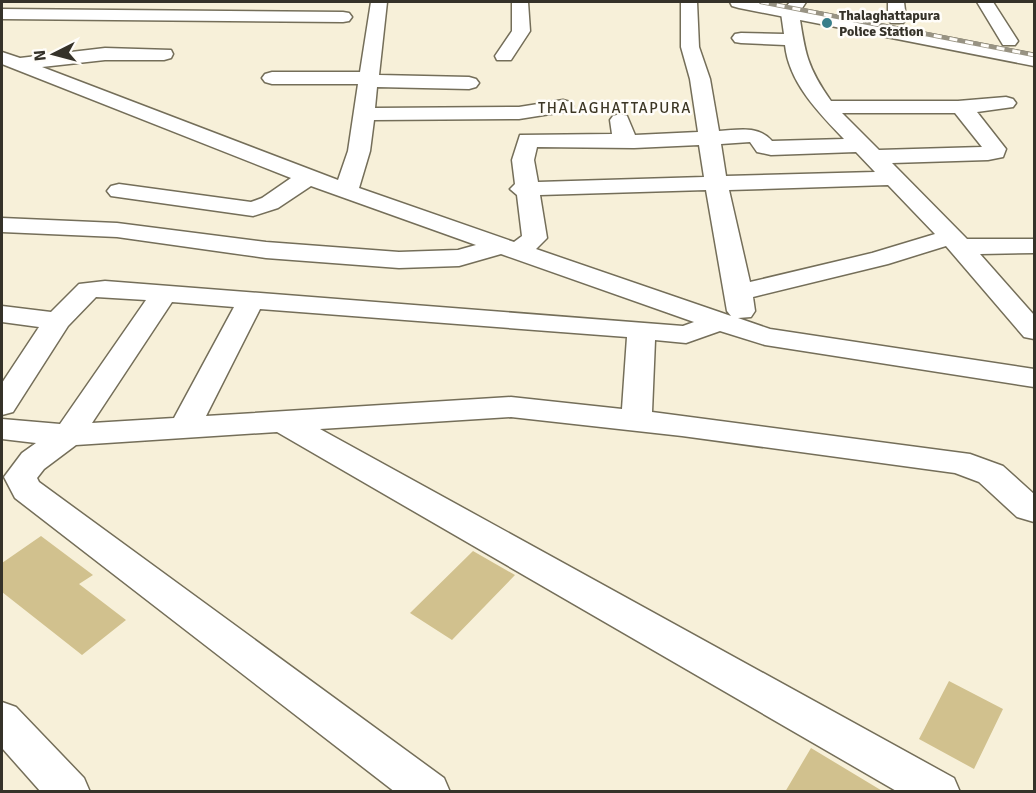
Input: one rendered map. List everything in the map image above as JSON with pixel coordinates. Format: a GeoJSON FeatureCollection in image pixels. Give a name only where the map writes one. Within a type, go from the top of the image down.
{"type":"FeatureCollection","features":[{"type":"Feature","properties":{"kind":"highway"},"geometry":{"type":"LineString","coordinates":[[739,2],[896,10],[1035,46]]}},
{"type":"Feature","properties":{"kind":"highway"},"geometry":{"type":"LineString","coordinates":[[798,5],[1035,60]]}},
{"type":"Feature","properties":{"kind":"street"},"geometry":{"type":"LineString","coordinates":[[257,17],[273,2]]}},
{"type":"Feature","properties":{"kind":"street"},"geometry":{"type":"LineString","coordinates":[[346,192],[358,152],[379,2]]}},
{"type":"Feature","properties":{"kind":"street"},"geometry":{"type":"LineString","coordinates":[[504,56],[521,31],[520,2]]}},
{"type":"Feature","properties":{"kind":"street"},"geometry":{"type":"LineString","coordinates":[[689,2],[690,47],[700,79],[716,182],[739,292],[730,325]]}},
{"type":"Feature","properties":{"kind":"street"},"geometry":{"type":"LineString","coordinates":[[985,2],[1009,41]]}},
{"type":"Feature","properties":{"kind":"street"},"geometry":{"type":"LineString","coordinates":[[798,5],[794,40],[804,77],[825,107],[895,178],[1033,328]]}},
{"type":"Feature","properties":{"kind":"street"},"geometry":{"type":"LineString","coordinates":[[2,14],[343,17]]}},
{"type":"Feature","properties":{"kind":"street"},"geometry":{"type":"LineString","coordinates":[[741,38],[794,40]]}},
{"type":"Feature","properties":{"kind":"street"},"geometry":{"type":"LineString","coordinates":[[9,61],[105,54],[164,54]]}},
{"type":"Feature","properties":{"kind":"street"},"geometry":{"type":"LineString","coordinates":[[9,61],[346,192],[765,337],[1035,378]]}},
{"type":"Feature","properties":{"kind":"street"},"geometry":{"type":"LineString","coordinates":[[272,78],[469,83]]}},
{"type":"Feature","properties":{"kind":"street"},"geometry":{"type":"LineString","coordinates":[[825,107],[958,107],[1006,104]]}},
{"type":"Feature","properties":{"kind":"street"},"geometry":{"type":"LineString","coordinates":[[364,114],[519,112],[563,106]]}},
{"type":"Feature","properties":{"kind":"street"},"geometry":{"type":"LineString","coordinates":[[2,225],[117,230],[266,250],[399,260],[459,258],[509,249],[535,238],[524,178],[523,160],[528,140],[628,141],[751,136],[757,137],[765,147],[771,148],[995,152],[996,149],[965,110],[958,107]]}},
{"type":"Feature","properties":{"kind":"street"},"geometry":{"type":"LineString","coordinates":[[620,120],[624,139],[628,141]]}},
{"type":"Feature","properties":{"kind":"street"},"geometry":{"type":"LineString","coordinates":[[119,191],[253,209],[270,203],[308,177]]}},
{"type":"Feature","properties":{"kind":"street"},"geometry":{"type":"LineString","coordinates":[[525,189],[895,178]]}},
{"type":"Feature","properties":{"kind":"street"},"geometry":{"type":"LineString","coordinates":[[739,292],[955,242],[1035,246]]}},
{"type":"Feature","properties":{"kind":"street"},"geometry":{"type":"LineString","coordinates":[[2,405],[57,321],[88,290],[105,289],[686,335],[730,325]]}},
{"type":"Feature","properties":{"kind":"street"},"geometry":{"type":"LineString","coordinates":[[164,294],[68,435],[33,461],[20,477],[27,490],[429,792]]}},
{"type":"Feature","properties":{"kind":"street"},"geometry":{"type":"LineString","coordinates":[[184,428],[250,300]]}},
{"type":"Feature","properties":{"kind":"street"},"geometry":{"type":"LineString","coordinates":[[2,314],[57,321]]}},
{"type":"Feature","properties":{"kind":"street"},"geometry":{"type":"LineString","coordinates":[[636,421],[642,330]]}},
{"type":"Feature","properties":{"kind":"street"},"geometry":{"type":"LineString","coordinates":[[2,429],[68,435],[511,406],[959,462],[991,474],[1029,508],[1035,510]]}},
{"type":"Feature","properties":{"kind":"street"},"geometry":{"type":"LineString","coordinates":[[281,421],[939,792]]}},
{"type":"Feature","properties":{"kind":"street"},"geometry":{"type":"LineString","coordinates":[[2,720],[69,792]]}},
{"type":"Feature","properties":{"kind":"building"},"geometry":{"type":"Polygon","coordinates":[[[41,536],[93,575],[79,584],[126,620],[82,655],[2,592],[2,563],[41,536]]]}},
{"type":"Feature","properties":{"kind":"building"},"geometry":{"type":"Polygon","coordinates":[[[473,551],[515,575],[452,640],[410,613],[473,551]]]}},
{"type":"Feature","properties":{"kind":"building"},"geometry":{"type":"Polygon","coordinates":[[[949,681],[1003,709],[974,769],[919,739],[949,681]]]}},
{"type":"Feature","properties":{"kind":"building"},"geometry":{"type":"Polygon","coordinates":[[[811,748],[884,792],[785,792],[811,748]]]}},
{"type":"Feature","properties":{"kind":"railway"},"geometry":{"type":"LineString","coordinates":[[761,2],[1034,55]]}},
{"type":"Feature","properties":{"kind":"place","name":"Thalaghattapura Police Station"},"geometry":{"type":"Point","coordinates":[827,23]}},
{"type":"Feature","properties":{"kind":"district","name":"THALAGHATTAPURA"},"geometry":{"type":"Point","coordinates":[615,108]}}]}
